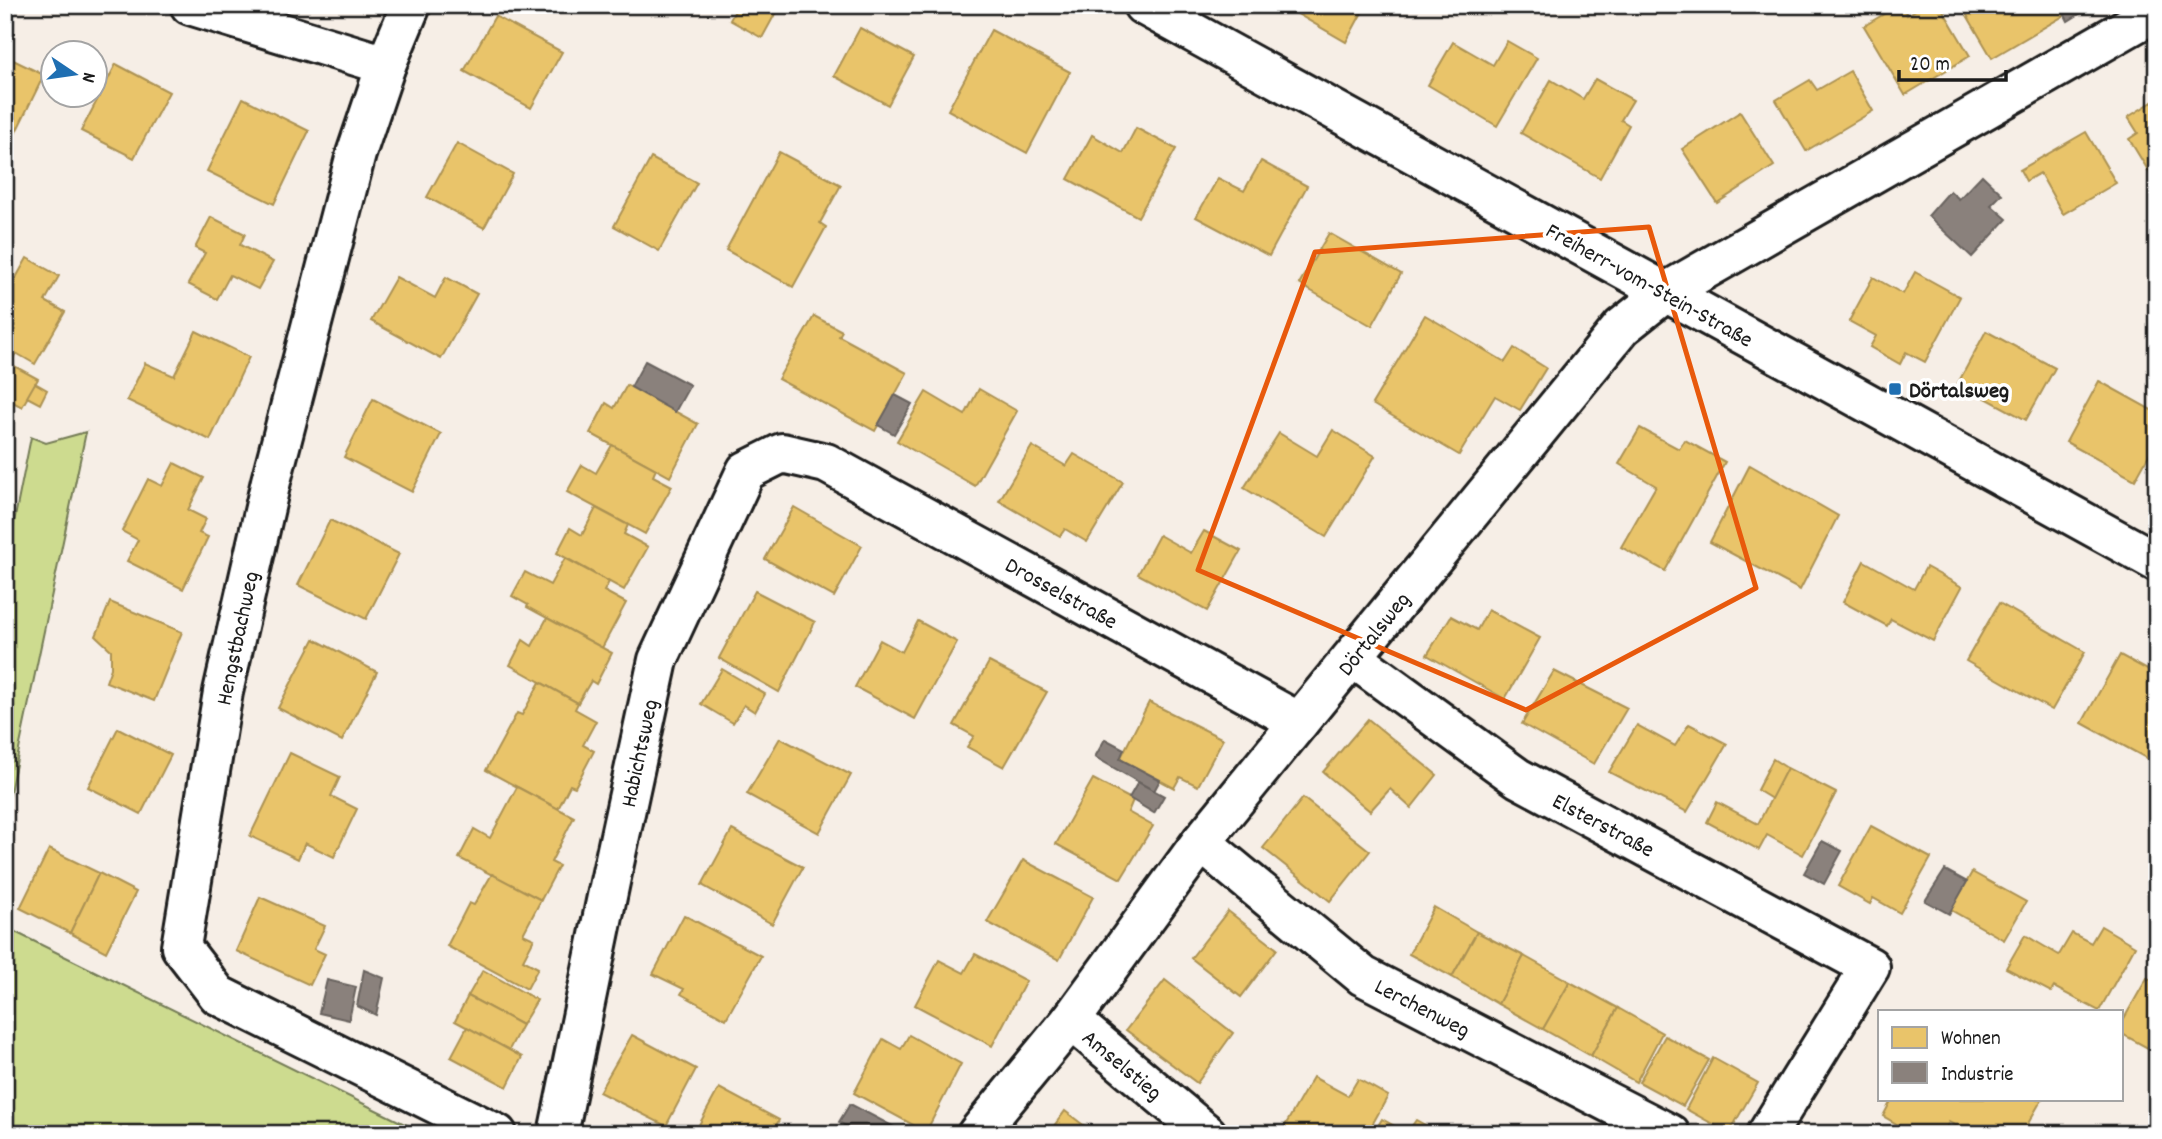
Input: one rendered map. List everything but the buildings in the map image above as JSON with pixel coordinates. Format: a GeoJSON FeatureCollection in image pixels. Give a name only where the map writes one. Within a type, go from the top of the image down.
{"type":"FeatureCollection","features":[{"type":"Feature","properties":{"kind":"street"},"geometry":{"type":"LineString","coordinates":[[190,5],[386,65]]}},
{"type":"Feature","properties":{"kind":"street","name":"Hengstbachweg"},"geometry":{"type":"LineString","coordinates":[[411,5],[386,65],[356,154],[271,481],[223,692],[181,947],[218,995],[484,1128]]}},
{"type":"Feature","properties":{"kind":"street","name":"Freiherr-vom-Stein-Straße"},"geometry":{"type":"LineString","coordinates":[[1143,5],[2157,562]]}},
{"type":"Feature","properties":{"kind":"street","name":"Dörtalsweg"},"geometry":{"type":"LineString","coordinates":[[977,1134],[1071,1020],[1201,842],[1622,327],[1666,292],[2157,11]]}},
{"type":"Feature","properties":{"kind":"street","name":"Habichtsweg"},"geometry":{"type":"LineString","coordinates":[[558,1134],[659,660],[746,471],[782,453],[825,463]]}},
{"type":"Feature","properties":{"kind":"street","name":"Drosselstraße"},"geometry":{"type":"LineString","coordinates":[[825,463],[1299,722]]}},
{"type":"Feature","properties":{"kind":"street","name":"Elsterstraße"},"geometry":{"type":"LineString","coordinates":[[1353,658],[1518,778],[1870,967],[1767,1134]]}},
{"type":"Feature","properties":{"kind":"street","name":"Lerchenweg"},"geometry":{"type":"LineString","coordinates":[[1201,842],[1363,976],[1670,1134]]}},
{"type":"Feature","properties":{"kind":"street","name":"Amselstieg"},"geometry":{"type":"LineString","coordinates":[[1071,1020],[1207,1134]]}},
{"type":"Feature","properties":{"kind":"highlighted area"},"geometry":{"type":"Polygon","coordinates":[[[1649,227],[1756,588],[1526,710],[1198,570],[1315,252],[1649,227]]]}},
{"type":"Feature","properties":{"kind":"green space"},"geometry":{"type":"Polygon","coordinates":[[[86,432],[5,816],[5,567],[31,437],[46,443],[86,432]]]}},
{"type":"Feature","properties":{"kind":"green space"},"geometry":{"type":"Polygon","coordinates":[[[5,927],[425,1134],[5,1134],[5,927]]]}},
{"type":"Feature","properties":{"kind":"place","name":"Dörtalsweg"},"geometry":{"type":"Point","coordinates":[1895,389]}}]}
